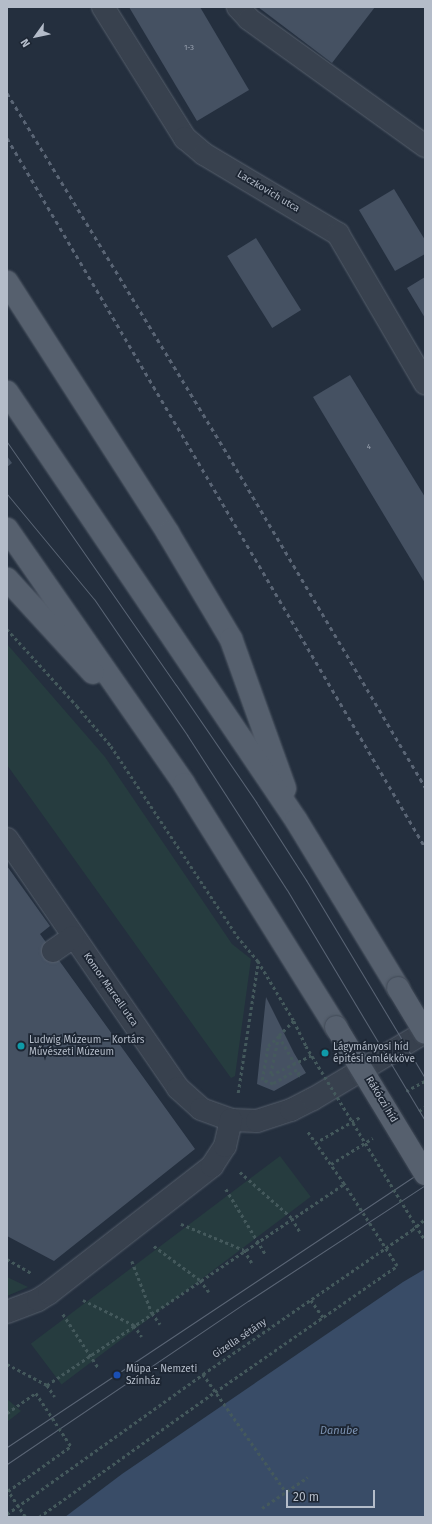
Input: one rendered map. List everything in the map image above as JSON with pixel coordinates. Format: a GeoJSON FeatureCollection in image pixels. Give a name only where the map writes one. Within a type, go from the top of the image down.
{"type":"FeatureCollection","features":[{"type":"Feature","properties":{"kind":"main road"},"geometry":{"type":"LineString","coordinates":[[7,282],[168,533],[231,639],[296,820]]}},
{"type":"Feature","properties":{"kind":"main road"},"geometry":{"type":"LineString","coordinates":[[7,392],[296,820],[425,1032]]}},
{"type":"Feature","properties":{"kind":"main road"},"geometry":{"type":"LineString","coordinates":[[7,529],[184,784]]}},
{"type":"Feature","properties":{"kind":"main road"},"geometry":{"type":"LineString","coordinates":[[7,579],[95,675],[184,784]]}},
{"type":"Feature","properties":{"kind":"main road","name":"Rákóczi híd"},"geometry":{"type":"LineString","coordinates":[[184,784],[336,1027],[425,1174]]}},
{"type":"Feature","properties":{"kind":"street","name":"Laczkovich utca"},"geometry":{"type":"LineString","coordinates":[[103,7],[185,138],[204,154],[338,234],[425,382]]}},
{"type":"Feature","properties":{"kind":"street"},"geometry":{"type":"LineString","coordinates":[[238,7],[249,19],[425,146]]}},
{"type":"Feature","properties":{"kind":"street","name":"Komor Marcell utca"},"geometry":{"type":"LineString","coordinates":[[7,839],[178,1088],[201,1109],[231,1120],[257,1121],[291,1110]]}},
{"type":"Feature","properties":{"kind":"street"},"geometry":{"type":"LineString","coordinates":[[53,951],[73,937]]}},
{"type":"Feature","properties":{"kind":"street"},"geometry":{"type":"LineString","coordinates":[[291,1110],[313,1099],[425,1032]]}},
{"type":"Feature","properties":{"kind":"street"},"geometry":{"type":"LineString","coordinates":[[7,1312],[38,1300],[49,1293],[154,1213],[212,1166],[225,1146],[231,1120]]}},
{"type":"Feature","properties":{"kind":"path"},"geometry":{"type":"LineString","coordinates":[[7,629],[111,746],[237,936],[258,961],[294,1021],[306,1046],[425,1240]]}},
{"type":"Feature","properties":{"kind":"path"},"geometry":{"type":"LineString","coordinates":[[238,1097],[258,961]]}},
{"type":"Feature","properties":{"kind":"path"},"geometry":{"type":"LineString","coordinates":[[294,1021],[268,1046],[262,1080],[273,1084],[297,1070],[300,1075],[294,1078]]}},
{"type":"Feature","properties":{"kind":"path"},"geometry":{"type":"LineString","coordinates":[[279,1036],[271,1075],[312,1055]]}},
{"type":"Feature","properties":{"kind":"path"},"geometry":{"type":"LineString","coordinates":[[279,1036],[295,1064]]}},
{"type":"Feature","properties":{"kind":"path"},"geometry":{"type":"LineString","coordinates":[[39,1517],[215,1392],[397,1266],[344,1184],[291,1110]]}},
{"type":"Feature","properties":{"kind":"path"},"geometry":{"type":"LineString","coordinates":[[212,1166],[266,1255]]}},
{"type":"Feature","properties":{"kind":"path"},"geometry":{"type":"LineString","coordinates":[[238,1170],[292,1218],[300,1232]]}},
{"type":"Feature","properties":{"kind":"path"},"geometry":{"type":"LineString","coordinates":[[47,1385],[244,1250],[344,1184]]}},
{"type":"Feature","properties":{"kind":"path"},"geometry":{"type":"LineString","coordinates":[[154,1213],[244,1250],[252,1263]]}},
{"type":"Feature","properties":{"kind":"path","name":"Gizella sétány"},"geometry":{"type":"LineString","coordinates":[[7,1514],[203,1374],[386,1249],[425,1219]]}},
{"type":"Feature","properties":{"kind":"path"},"geometry":{"type":"LineString","coordinates":[[128,1233],[200,1280],[208,1292]]}},
{"type":"Feature","properties":{"kind":"path"},"geometry":{"type":"LineString","coordinates":[[128,1233],[152,1313],[160,1324]]}},
{"type":"Feature","properties":{"kind":"path"},"geometry":{"type":"LineString","coordinates":[[49,1293],[98,1367]]}},
{"type":"Feature","properties":{"kind":"path"},"geometry":{"type":"LineString","coordinates":[[311,1300],[323,1317]]}},
{"type":"Feature","properties":{"kind":"path"},"geometry":{"type":"LineString","coordinates":[[134,1325],[142,1337]]}},
{"type":"Feature","properties":{"kind":"path"},"geometry":{"type":"LineString","coordinates":[[7,1364],[47,1385],[55,1396]]}},
{"type":"Feature","properties":{"kind":"path"},"geometry":{"type":"LineString","coordinates":[[203,1374],[286,1492]]}},
{"type":"Feature","properties":{"kind":"path"},"geometry":{"type":"LineString","coordinates":[[7,1413],[36,1393],[71,1446],[8,1490],[26,1517]]}},
{"type":"Feature","properties":{"kind":"path"},"geometry":{"type":"LineString","coordinates":[[262,1508],[308,1477]]}},
{"type":"Feature","properties":{"kind":"green space"},"geometry":{"type":"Polygon","coordinates":[[[7,644],[105,757],[232,944],[251,959],[235,1076],[231,1078],[7,765],[7,644]]]}},
{"type":"Feature","properties":{"kind":"green space"},"geometry":{"type":"Polygon","coordinates":[[[280,1156],[311,1197],[62,1384],[31,1344],[280,1156]]]}},
{"type":"Feature","properties":{"kind":"green space"},"geometry":{"type":"Polygon","coordinates":[[[7,1277],[28,1287],[7,1296],[7,1277]]]}},
{"type":"Feature","properties":{"kind":"green space"},"geometry":{"type":"Polygon","coordinates":[[[7,1399],[21,1411],[7,1422],[7,1399]]]}},
{"type":"Feature","properties":{"kind":"water","name":"Danube"},"geometry":{"type":"Polygon","coordinates":[[[425,1269],[425,1517],[65,1517],[122,1474],[403,1282],[425,1269]]]}},
{"type":"Feature","properties":{"kind":"building"},"geometry":{"type":"Polygon","coordinates":[[[129,7],[200,7],[249,90],[197,121],[129,7]]]}},
{"type":"Feature","properties":{"kind":"building"},"geometry":{"type":"Polygon","coordinates":[[[258,7],[375,7],[332,63],[258,7]]]}},
{"type":"Feature","properties":{"kind":"building"},"geometry":{"type":"Polygon","coordinates":[[[394,189],[425,240],[425,254],[395,271],[359,210],[394,189]]]}},
{"type":"Feature","properties":{"kind":"building"},"geometry":{"type":"Polygon","coordinates":[[[256,238],[301,310],[272,328],[227,256],[256,238]]]}},
{"type":"Feature","properties":{"kind":"building"},"geometry":{"type":"Polygon","coordinates":[[[425,277],[425,318],[407,288],[425,277]]]}},
{"type":"Feature","properties":{"kind":"building"},"geometry":{"type":"Polygon","coordinates":[[[350,375],[425,497],[425,583],[313,397],[350,375]]]}},
{"type":"Feature","properties":{"kind":"building"},"geometry":{"type":"Polygon","coordinates":[[[7,456],[12,463],[7,467],[7,456]]]}},
{"type":"Feature","properties":{"kind":"building"},"geometry":{"type":"Polygon","coordinates":[[[7,866],[50,926],[40,934],[195,1149],[54,1261],[7,1236],[7,866]]]}},
{"type":"Feature","properties":{"kind":"building"},"geometry":{"type":"Polygon","coordinates":[[[266,997],[294,1053],[306,1073],[274,1091],[257,1084],[266,997]]]}},
{"type":"Feature","properties":{"kind":"tram line"},"geometry":{"type":"LineString","coordinates":[[7,442],[256,802],[306,880],[425,1078]]}},
{"type":"Feature","properties":{"kind":"tram line"},"geometry":{"type":"LineString","coordinates":[[7,494],[94,599],[187,735],[287,890],[425,1121]]}},
{"type":"Feature","properties":{"kind":"tram line"},"geometry":{"type":"LineString","coordinates":[[7,1447],[425,1169]]}},
{"type":"Feature","properties":{"kind":"tram line"},"geometry":{"type":"LineString","coordinates":[[7,1464],[248,1301],[425,1185]]}},
{"type":"Feature","properties":{"kind":"railway"},"geometry":{"type":"LineString","coordinates":[[7,93],[228,455],[425,787]]}},
{"type":"Feature","properties":{"kind":"railway"},"geometry":{"type":"LineString","coordinates":[[7,138],[425,847]]}},
{"type":"Feature","properties":{"kind":"place","name":"Ludwig Múzeum – Kortárs Művészeti Múzeum"},"geometry":{"type":"Point","coordinates":[21,1046]}},
{"type":"Feature","properties":{"kind":"place","name":"Lágymányosi híd építési emlékköve"},"geometry":{"type":"Point","coordinates":[325,1053]}},
{"type":"Feature","properties":{"kind":"place","name":"Müpa - Nemzeti Színház"},"geometry":{"type":"Point","coordinates":[117,1375]}}]}
